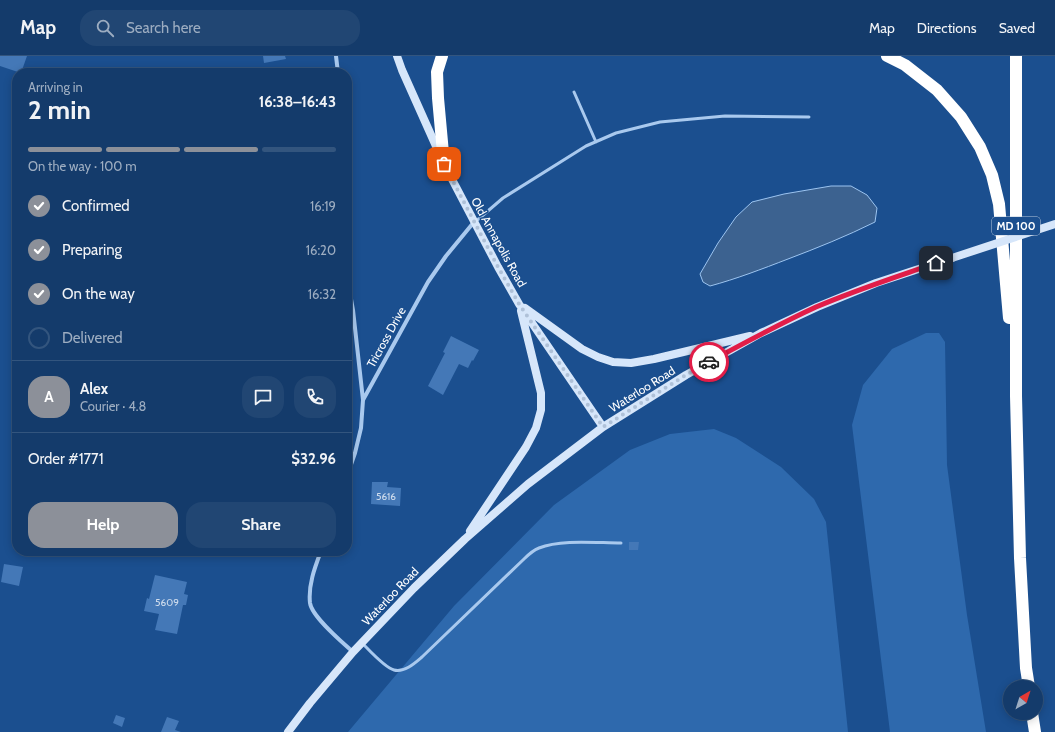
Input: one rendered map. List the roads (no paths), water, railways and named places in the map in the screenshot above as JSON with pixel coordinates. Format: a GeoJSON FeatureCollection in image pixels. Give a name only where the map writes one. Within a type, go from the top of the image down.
{"type":"FeatureCollection","features":[{"type":"Feature","properties":{"kind":"highway"},"geometry":{"type":"LineString","coordinates":[[442,56],[437,72],[444,164]]}},
{"type":"Feature","properties":{"kind":"highway"},"geometry":{"type":"LineString","coordinates":[[887,56],[905,65],[937,90],[961,117],[980,147],[992,175],[999,204],[1016,396]]}},
{"type":"Feature","properties":{"kind":"highway","name":"MD 100"},"geometry":{"type":"LineString","coordinates":[[1016,56],[1016,396],[1020,558],[1028,680]]}},
{"type":"Feature","properties":{"kind":"highway"},"geometry":{"type":"LineString","coordinates":[[1033,720],[1035,732]]}},
{"type":"Feature","properties":{"kind":"main road","name":"Old Annapolis Road"},"geometry":{"type":"LineString","coordinates":[[397,56],[444,164],[498,267],[519,304],[603,427]]}},
{"type":"Feature","properties":{"kind":"main road","name":"Waterloo Road"},"geometry":{"type":"LineString","coordinates":[[288,732],[310,703],[353,652],[414,588],[465,539],[528,484],[603,427],[686,375],[760,334],[816,307],[870,286],[1055,224]]}},
{"type":"Feature","properties":{"kind":"main road"},"geometry":{"type":"LineString","coordinates":[[519,304],[582,349],[613,362],[631,363],[654,359],[760,334]]}},
{"type":"Feature","properties":{"kind":"main road"},"geometry":{"type":"LineString","coordinates":[[465,539],[526,447],[536,428],[541,410],[541,393],[519,304]]}},
{"type":"Feature","properties":{"kind":"street"},"geometry":{"type":"LineString","coordinates":[[336,56],[337,68]]}},
{"type":"Feature","properties":{"kind":"street","name":"Tricross Drive"},"geometry":{"type":"LineString","coordinates":[[352,462],[361,428],[363,400],[428,282],[446,256],[474,222]]}},
{"type":"Feature","properties":{"kind":"street"},"geometry":{"type":"LineString","coordinates":[[352,304],[363,400]]}},
{"type":"Feature","properties":{"kind":"street"},"geometry":{"type":"LineString","coordinates":[[319,556],[312,578],[310,604],[324,624],[353,652]]}},
{"type":"Feature","properties":{"kind":"lane"},"geometry":{"type":"LineString","coordinates":[[574,92],[596,142]]}},
{"type":"Feature","properties":{"kind":"lane"},"geometry":{"type":"LineString","coordinates":[[474,222],[503,198],[586,146],[616,134],[660,122],[725,116],[809,117]]}},
{"type":"Feature","properties":{"kind":"lane"},"geometry":{"type":"LineString","coordinates":[[362,643],[387,667],[394,670],[406,668],[422,657],[524,559],[538,549],[554,544],[621,543]]}}]}
